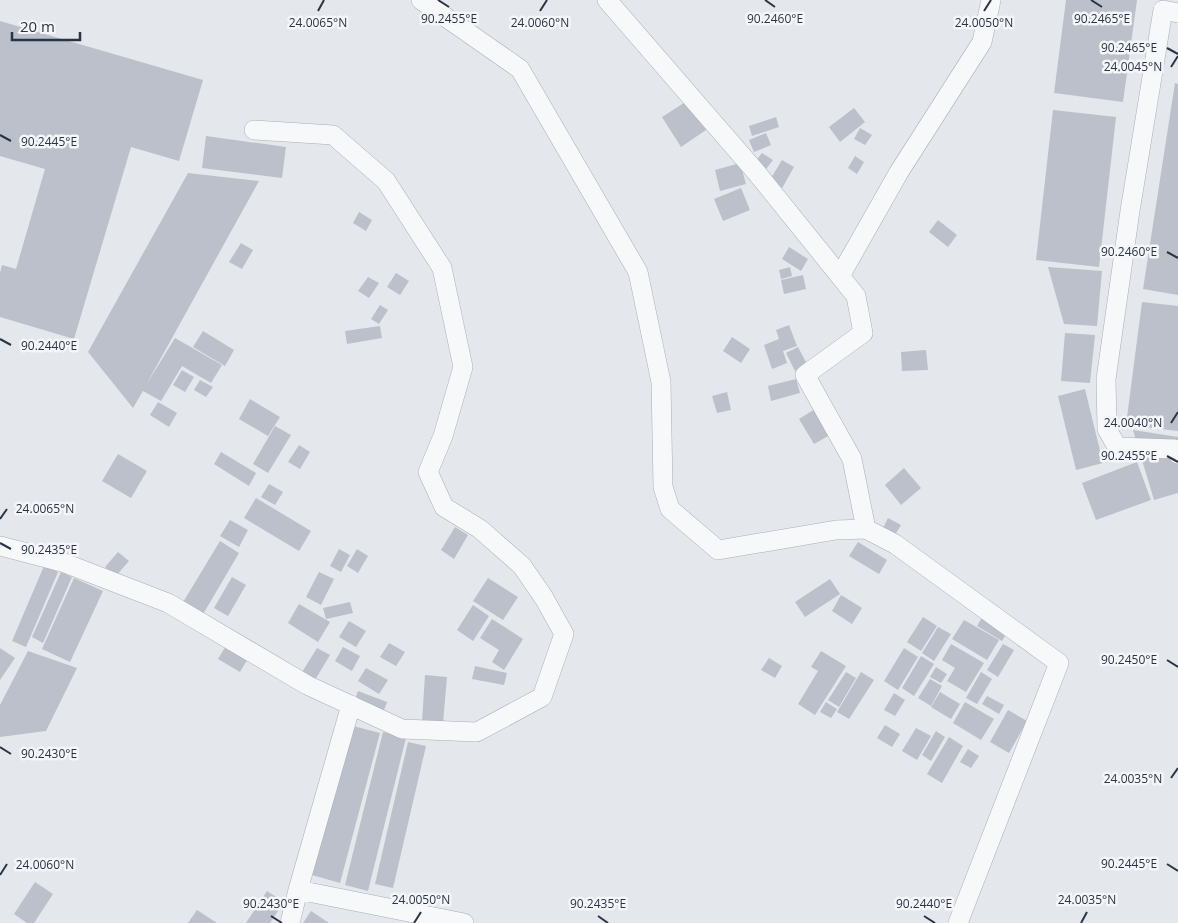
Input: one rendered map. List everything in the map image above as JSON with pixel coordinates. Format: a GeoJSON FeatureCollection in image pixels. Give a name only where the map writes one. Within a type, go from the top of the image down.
{"type":"FeatureCollection","features":[{"type":"Feature","properties":{"kind":"street"},"geometry":{"type":"LineString","coordinates":[[421,0],[520,69],[638,272],[660,382],[663,487],[670,509],[718,550],[836,530],[866,529],[895,544],[1059,663],[958,923]]}},
{"type":"Feature","properties":{"kind":"street"},"geometry":{"type":"LineString","coordinates":[[607,0],[756,172],[856,296],[863,333],[805,375],[852,459],[866,529]]}},
{"type":"Feature","properties":{"kind":"street"},"geometry":{"type":"LineString","coordinates":[[840,276],[899,172],[982,42],[991,0]]}},
{"type":"Feature","properties":{"kind":"street"},"geometry":{"type":"LineString","coordinates":[[1178,13],[1163,10],[1130,211],[1106,379],[1107,429],[1117,447],[1175,449],[1178,454]]}},
{"type":"Feature","properties":{"kind":"street"},"geometry":{"type":"LineString","coordinates":[[0,546],[62,562],[168,603],[307,685],[402,729],[477,732],[542,697],[564,634],[544,598],[522,566],[480,529],[444,506],[428,472],[443,436],[463,367],[442,268],[386,181],[333,135],[254,130]]}},
{"type":"Feature","properties":{"kind":"street"},"geometry":{"type":"LineString","coordinates":[[290,923],[351,705]]}},
{"type":"Feature","properties":{"kind":"street"},"geometry":{"type":"LineString","coordinates":[[298,890],[464,923]]}},
{"type":"Feature","properties":{"kind":"building"},"geometry":{"type":"Polygon","coordinates":[[[1066,0],[1137,0],[1123,102],[1054,93],[1066,0]]]}},
{"type":"Feature","properties":{"kind":"building"},"geometry":{"type":"Polygon","coordinates":[[[0,21],[203,80],[179,161],[131,147],[74,339],[0,317],[0,273],[2,265],[16,269],[45,169],[0,156],[0,21]]]}},
{"type":"Feature","properties":{"kind":"building"},"geometry":{"type":"Polygon","coordinates":[[[1175,83],[1178,84],[1178,295],[1143,289],[1175,83]]]}},
{"type":"Feature","properties":{"kind":"building"},"geometry":{"type":"Polygon","coordinates":[[[687,101],[706,130],[681,147],[662,117],[687,101]]]}},
{"type":"Feature","properties":{"kind":"building"},"geometry":{"type":"Polygon","coordinates":[[[854,108],[865,122],[840,142],[829,127],[854,108]]]}},
{"type":"Feature","properties":{"kind":"building"},"geometry":{"type":"Polygon","coordinates":[[[1053,110],[1116,117],[1099,267],[1036,260],[1053,110]]]}},
{"type":"Feature","properties":{"kind":"building"},"geometry":{"type":"Polygon","coordinates":[[[776,117],[779,127],[752,136],[749,126],[776,117]]]}},
{"type":"Feature","properties":{"kind":"building"},"geometry":{"type":"Polygon","coordinates":[[[860,128],[872,135],[865,145],[854,139],[860,128]]]}},
{"type":"Feature","properties":{"kind":"building"},"geometry":{"type":"Polygon","coordinates":[[[766,133],[771,145],[754,152],[749,140],[766,133]]]}},
{"type":"Feature","properties":{"kind":"building"},"geometry":{"type":"Polygon","coordinates":[[[206,136],[286,147],[282,178],[202,168],[206,136]]]}},
{"type":"Feature","properties":{"kind":"building"},"geometry":{"type":"Polygon","coordinates":[[[762,153],[773,160],[763,173],[752,166],[762,153]]]}},
{"type":"Feature","properties":{"kind":"building"},"geometry":{"type":"Polygon","coordinates":[[[855,156],[864,162],[857,174],[848,168],[855,156]]]}},
{"type":"Feature","properties":{"kind":"building"},"geometry":{"type":"Polygon","coordinates":[[[782,160],[794,167],[781,190],[768,183],[782,160]]]}},
{"type":"Feature","properties":{"kind":"building"},"geometry":{"type":"Polygon","coordinates":[[[740,163],[746,184],[720,191],[715,170],[740,163]]]}},
{"type":"Feature","properties":{"kind":"building"},"geometry":{"type":"Polygon","coordinates":[[[188,173],[259,181],[146,385],[175,338],[222,365],[211,383],[182,366],[161,401],[143,391],[133,408],[88,352],[188,173]]]}},
{"type":"Feature","properties":{"kind":"building"},"geometry":{"type":"Polygon","coordinates":[[[741,188],[750,210],[723,221],[714,199],[741,188]]]}},
{"type":"Feature","properties":{"kind":"building"},"geometry":{"type":"Polygon","coordinates":[[[359,212],[372,220],[366,231],[353,223],[359,212]]]}},
{"type":"Feature","properties":{"kind":"building"},"geometry":{"type":"Polygon","coordinates":[[[938,220],[957,235],[948,247],[929,232],[938,220]]]}},
{"type":"Feature","properties":{"kind":"building"},"geometry":{"type":"Polygon","coordinates":[[[241,243],[253,250],[242,269],[229,262],[241,243]]]}},
{"type":"Feature","properties":{"kind":"building"},"geometry":{"type":"Polygon","coordinates":[[[789,247],[808,259],[801,271],[782,259],[789,247]]]}},
{"type":"Feature","properties":{"kind":"building"},"geometry":{"type":"Polygon","coordinates":[[[790,267],[792,276],[781,279],[779,270],[790,267]]]}},
{"type":"Feature","properties":{"kind":"building"},"geometry":{"type":"Polygon","coordinates":[[[1048,267],[1102,271],[1097,326],[1064,324],[1048,267]]]}},
{"type":"Feature","properties":{"kind":"building"},"geometry":{"type":"Polygon","coordinates":[[[396,273],[409,281],[400,295],[387,287],[396,273]]]}},
{"type":"Feature","properties":{"kind":"building"},"geometry":{"type":"Polygon","coordinates":[[[803,275],[806,289],[784,294],[781,280],[803,275]]]}},
{"type":"Feature","properties":{"kind":"building"},"geometry":{"type":"Polygon","coordinates":[[[368,277],[379,283],[369,298],[358,291],[368,277]]]}},
{"type":"Feature","properties":{"kind":"building"},"geometry":{"type":"Polygon","coordinates":[[[1142,302],[1178,306],[1178,431],[1126,425],[1142,302]]]}},
{"type":"Feature","properties":{"kind":"building"},"geometry":{"type":"Polygon","coordinates":[[[380,305],[388,310],[379,324],[371,319],[380,305]]]}},
{"type":"Feature","properties":{"kind":"building"},"geometry":{"type":"Polygon","coordinates":[[[789,325],[797,346],[783,351],[787,363],[772,369],[764,345],[779,339],[776,330],[789,325]]]}},
{"type":"Feature","properties":{"kind":"building"},"geometry":{"type":"Polygon","coordinates":[[[380,326],[382,338],[347,344],[345,331],[380,326]]]}},
{"type":"Feature","properties":{"kind":"building"},"geometry":{"type":"Polygon","coordinates":[[[203,331],[234,350],[225,366],[193,347],[203,331]]]}},
{"type":"Feature","properties":{"kind":"building"},"geometry":{"type":"Polygon","coordinates":[[[1065,333],[1095,335],[1090,383],[1061,381],[1065,333]]]}},
{"type":"Feature","properties":{"kind":"building"},"geometry":{"type":"Polygon","coordinates":[[[732,337],[750,349],[741,363],[723,351],[732,337]]]}},
{"type":"Feature","properties":{"kind":"building"},"geometry":{"type":"Polygon","coordinates":[[[798,347],[807,364],[795,371],[786,353],[798,347]]]}},
{"type":"Feature","properties":{"kind":"building"},"geometry":{"type":"Polygon","coordinates":[[[926,350],[928,370],[902,371],[901,352],[926,350]]]}},
{"type":"Feature","properties":{"kind":"building"},"geometry":{"type":"Polygon","coordinates":[[[182,370],[194,377],[185,392],[173,385],[182,370]]]}},
{"type":"Feature","properties":{"kind":"building"},"geometry":{"type":"Polygon","coordinates":[[[796,379],[800,393],[771,401],[768,386],[796,379]]]}},
{"type":"Feature","properties":{"kind":"building"},"geometry":{"type":"Polygon","coordinates":[[[200,380],[213,387],[206,397],[194,390],[200,380]]]}},
{"type":"Feature","properties":{"kind":"building"},"geometry":{"type":"Polygon","coordinates":[[[1085,389],[1103,463],[1076,470],[1058,396],[1085,389]]]}},
{"type":"Feature","properties":{"kind":"building"},"geometry":{"type":"Polygon","coordinates":[[[727,392],[731,410],[717,413],[712,396],[727,392]]]}},
{"type":"Feature","properties":{"kind":"building"},"geometry":{"type":"Polygon","coordinates":[[[250,399],[280,417],[268,436],[239,419],[250,399]]]}},
{"type":"Feature","properties":{"kind":"building"},"geometry":{"type":"Polygon","coordinates":[[[158,402],[177,413],[169,427],[150,415],[158,402]]]}},
{"type":"Feature","properties":{"kind":"building"},"geometry":{"type":"Polygon","coordinates":[[[815,409],[830,435],[814,444],[799,419],[815,409]]]}},
{"type":"Feature","properties":{"kind":"building"},"geometry":{"type":"Polygon","coordinates":[[[275,426],[291,435],[268,473],[253,464],[275,426]]]}},
{"type":"Feature","properties":{"kind":"building"},"geometry":{"type":"Polygon","coordinates":[[[1133,430],[1178,437],[1178,493],[1154,500],[1133,430]]]}},
{"type":"Feature","properties":{"kind":"building"},"geometry":{"type":"Polygon","coordinates":[[[299,445],[310,452],[300,469],[288,462],[299,445]]]}},
{"type":"Feature","properties":{"kind":"building"},"geometry":{"type":"Polygon","coordinates":[[[221,452],[256,473],[249,486],[214,464],[221,452]]]}},
{"type":"Feature","properties":{"kind":"building"},"geometry":{"type":"Polygon","coordinates":[[[118,454],[147,471],[131,498],[102,481],[118,454]]]}},
{"type":"Feature","properties":{"kind":"building"},"geometry":{"type":"Polygon","coordinates":[[[1137,462],[1151,500],[1096,520],[1082,483],[1137,462]]]}},
{"type":"Feature","properties":{"kind":"building"},"geometry":{"type":"Polygon","coordinates":[[[904,468],[921,488],[901,505],[885,485],[904,468]]]}},
{"type":"Feature","properties":{"kind":"building"},"geometry":{"type":"Polygon","coordinates":[[[269,484],[283,492],[275,505],[261,497],[269,484]]]}},
{"type":"Feature","properties":{"kind":"building"},"geometry":{"type":"Polygon","coordinates":[[[256,498],[311,531],[299,551],[244,518],[256,498]]]}},
{"type":"Feature","properties":{"kind":"building"},"geometry":{"type":"Polygon","coordinates":[[[888,518],[901,525],[893,538],[881,532],[888,518]]]}},
{"type":"Feature","properties":{"kind":"building"},"geometry":{"type":"Polygon","coordinates":[[[230,520],[248,530],[239,547],[220,536],[230,520]]]}},
{"type":"Feature","properties":{"kind":"building"},"geometry":{"type":"Polygon","coordinates":[[[455,527],[468,535],[454,559],[441,550],[455,527]]]}},
{"type":"Feature","properties":{"kind":"building"},"geometry":{"type":"Polygon","coordinates":[[[220,541],[239,553],[202,616],[182,604],[220,541]]]}},
{"type":"Feature","properties":{"kind":"building"},"geometry":{"type":"Polygon","coordinates":[[[858,542],[887,560],[879,574],[849,556],[858,542]]]}},
{"type":"Feature","properties":{"kind":"building"},"geometry":{"type":"Polygon","coordinates":[[[339,549],[350,555],[341,572],[330,566],[339,549]]]}},
{"type":"Feature","properties":{"kind":"building"},"geometry":{"type":"Polygon","coordinates":[[[357,549],[368,556],[358,573],[347,566],[357,549]]]}},
{"type":"Feature","properties":{"kind":"building"},"geometry":{"type":"Polygon","coordinates":[[[118,552],[129,561],[116,576],[105,567],[118,552]]]}},
{"type":"Feature","properties":{"kind":"building"},"geometry":{"type":"Polygon","coordinates":[[[44,566],[58,572],[26,647],[12,641],[44,566]]]}},
{"type":"Feature","properties":{"kind":"building"},"geometry":{"type":"Polygon","coordinates":[[[61,572],[72,577],[43,643],[32,637],[61,572]]]}},
{"type":"Feature","properties":{"kind":"building"},"geometry":{"type":"Polygon","coordinates":[[[319,572],[334,579],[321,605],[306,597],[319,572]]]}},
{"type":"Feature","properties":{"kind":"building"},"geometry":{"type":"Polygon","coordinates":[[[232,577],[246,585],[228,616],[214,608],[232,577]]]}},
{"type":"Feature","properties":{"kind":"building"},"geometry":{"type":"Polygon","coordinates":[[[74,578],[103,591],[70,662],[42,649],[74,578]]]}},
{"type":"Feature","properties":{"kind":"building"},"geometry":{"type":"Polygon","coordinates":[[[488,578],[518,597],[503,620],[473,601],[488,578]]]}},
{"type":"Feature","properties":{"kind":"building"},"geometry":{"type":"Polygon","coordinates":[[[830,579],[840,594],[805,617],[795,602],[830,579]]]}},
{"type":"Feature","properties":{"kind":"building"},"geometry":{"type":"Polygon","coordinates":[[[841,595],[862,608],[852,624],[832,611],[841,595]]]}},
{"type":"Feature","properties":{"kind":"building"},"geometry":{"type":"Polygon","coordinates":[[[350,602],[353,613],[326,619],[323,608],[350,602]]]}},
{"type":"Feature","properties":{"kind":"building"},"geometry":{"type":"Polygon","coordinates":[[[299,604],[330,622],[318,642],[288,623],[299,604]]]}},
{"type":"Feature","properties":{"kind":"building"},"geometry":{"type":"Polygon","coordinates":[[[473,605],[489,616],[473,641],[457,630],[473,605]]]}},
{"type":"Feature","properties":{"kind":"building"},"geometry":{"type":"Polygon","coordinates":[[[984,614],[1009,629],[1002,641],[977,626],[984,614]]]}},
{"type":"Feature","properties":{"kind":"building"},"geometry":{"type":"Polygon","coordinates":[[[923,617],[937,626],[921,651],[907,642],[923,617]]]}},
{"type":"Feature","properties":{"kind":"building"},"geometry":{"type":"Polygon","coordinates":[[[492,619],[523,639],[504,670],[492,662],[499,650],[480,638],[492,619]]]}},
{"type":"Feature","properties":{"kind":"building"},"geometry":{"type":"Polygon","coordinates":[[[964,620],[999,640],[987,660],[952,639],[964,620]]]}},
{"type":"Feature","properties":{"kind":"building"},"geometry":{"type":"Polygon","coordinates":[[[349,621],[366,631],[356,647],[339,637],[349,621]]]}},
{"type":"Feature","properties":{"kind":"building"},"geometry":{"type":"Polygon","coordinates":[[[938,627],[951,634],[934,661],[922,653],[938,627]]]}},
{"type":"Feature","properties":{"kind":"building"},"geometry":{"type":"Polygon","coordinates":[[[389,643],[405,652],[396,666],[380,657],[389,643]]]}},
{"type":"Feature","properties":{"kind":"building"},"geometry":{"type":"Polygon","coordinates":[[[227,644],[249,657],[240,672],[218,659],[227,644]]]}},
{"type":"Feature","properties":{"kind":"building"},"geometry":{"type":"Polygon","coordinates":[[[951,644],[984,663],[966,692],[947,681],[955,668],[942,660],[951,644]]]}},
{"type":"Feature","properties":{"kind":"building"},"geometry":{"type":"Polygon","coordinates":[[[1003,644],[1014,650],[998,677],[987,670],[1003,644]]]}},
{"type":"Feature","properties":{"kind":"building"},"geometry":{"type":"Polygon","coordinates":[[[343,647],[360,656],[352,671],[335,661],[343,647]]]}},
{"type":"Feature","properties":{"kind":"building"},"geometry":{"type":"Polygon","coordinates":[[[0,648],[15,658],[0,680],[0,648]]]}},
{"type":"Feature","properties":{"kind":"building"},"geometry":{"type":"Polygon","coordinates":[[[317,648],[330,655],[312,685],[299,677],[317,648]]]}},
{"type":"Feature","properties":{"kind":"building"},"geometry":{"type":"Polygon","coordinates":[[[904,648],[918,657],[898,690],[884,681],[904,648]]]}},
{"type":"Feature","properties":{"kind":"building"},"geometry":{"type":"Polygon","coordinates":[[[28,651],[77,668],[46,731],[0,737],[0,705],[28,651]]]}},
{"type":"Feature","properties":{"kind":"building"},"geometry":{"type":"Polygon","coordinates":[[[821,651],[846,666],[815,715],[798,704],[818,671],[811,667],[821,651]]]}},
{"type":"Feature","properties":{"kind":"building"},"geometry":{"type":"Polygon","coordinates":[[[921,656],[934,664],[914,696],[902,688],[921,656]]]}},
{"type":"Feature","properties":{"kind":"building"},"geometry":{"type":"Polygon","coordinates":[[[769,658],[782,666],[775,678],[761,670],[769,658]]]}},
{"type":"Feature","properties":{"kind":"building"},"geometry":{"type":"Polygon","coordinates":[[[475,666],[507,673],[504,685],[472,679],[475,666]]]}},
{"type":"Feature","properties":{"kind":"building"},"geometry":{"type":"Polygon","coordinates":[[[936,667],[947,674],[941,683],[930,677],[936,667]]]}},
{"type":"Feature","properties":{"kind":"building"},"geometry":{"type":"Polygon","coordinates":[[[366,668],[388,680],[379,694],[358,681],[366,668]]]}},
{"type":"Feature","properties":{"kind":"building"},"geometry":{"type":"Polygon","coordinates":[[[846,672],[856,678],[839,707],[828,700],[846,672]]]}},
{"type":"Feature","properties":{"kind":"building"},"geometry":{"type":"Polygon","coordinates":[[[861,672],[874,680],[849,719],[837,712],[861,672]]]}},
{"type":"Feature","properties":{"kind":"building"},"geometry":{"type":"Polygon","coordinates":[[[981,672],[992,679],[977,704],[966,698],[981,672]]]}},
{"type":"Feature","properties":{"kind":"building"},"geometry":{"type":"Polygon","coordinates":[[[425,675],[447,677],[443,723],[422,722],[425,675]]]}},
{"type":"Feature","properties":{"kind":"building"},"geometry":{"type":"Polygon","coordinates":[[[930,679],[942,686],[931,706],[918,698],[930,679]]]}},
{"type":"Feature","properties":{"kind":"building"},"geometry":{"type":"Polygon","coordinates":[[[358,691],[387,702],[383,713],[354,702],[358,691]]]}},
{"type":"Feature","properties":{"kind":"building"},"geometry":{"type":"Polygon","coordinates":[[[940,692],[960,704],[951,719],[931,707],[940,692]]]}},
{"type":"Feature","properties":{"kind":"building"},"geometry":{"type":"Polygon","coordinates":[[[894,693],[905,700],[895,716],[884,710],[894,693]]]}},
{"type":"Feature","properties":{"kind":"building"},"geometry":{"type":"Polygon","coordinates":[[[987,696],[1004,705],[999,714],[982,704],[987,696]]]}},
{"type":"Feature","properties":{"kind":"building"},"geometry":{"type":"Polygon","coordinates":[[[826,702],[837,709],[831,718],[820,712],[826,702]]]}},
{"type":"Feature","properties":{"kind":"building"},"geometry":{"type":"Polygon","coordinates":[[[965,702],[994,719],[981,740],[953,723],[965,702]]]}},
{"type":"Feature","properties":{"kind":"building"},"geometry":{"type":"Polygon","coordinates":[[[1008,710],[1027,721],[1009,753],[990,742],[1008,710]]]}},
{"type":"Feature","properties":{"kind":"building"},"geometry":{"type":"Polygon","coordinates":[[[885,725],[900,734],[892,747],[877,738],[885,725]]]}},
{"type":"Feature","properties":{"kind":"building"},"geometry":{"type":"Polygon","coordinates":[[[353,726],[380,733],[340,883],[312,875],[353,726]]]}},
{"type":"Feature","properties":{"kind":"building"},"geometry":{"type":"Polygon","coordinates":[[[916,728],[931,736],[917,760],[902,751],[916,728]]]}},
{"type":"Feature","properties":{"kind":"building"},"geometry":{"type":"Polygon","coordinates":[[[936,731],[945,737],[931,761],[922,755],[936,731]]]}},
{"type":"Feature","properties":{"kind":"building"},"geometry":{"type":"Polygon","coordinates":[[[383,732],[406,738],[368,891],[345,885],[383,732]]]}},
{"type":"Feature","properties":{"kind":"building"},"geometry":{"type":"Polygon","coordinates":[[[949,737],[963,746],[942,783],[927,774],[949,737]]]}},
{"type":"Feature","properties":{"kind":"building"},"geometry":{"type":"Polygon","coordinates":[[[408,742],[426,746],[393,888],[375,884],[408,742]]]}},
{"type":"Feature","properties":{"kind":"building"},"geometry":{"type":"Polygon","coordinates":[[[968,749],[979,756],[971,768],[960,762],[968,749]]]}},
{"type":"Feature","properties":{"kind":"building"},"geometry":{"type":"Polygon","coordinates":[[[35,882],[53,894],[34,923],[27,923],[14,914],[35,882]]]}},
{"type":"Feature","properties":{"kind":"building"},"geometry":{"type":"Polygon","coordinates":[[[267,891],[284,902],[270,923],[246,923],[267,891]]]}},
{"type":"Feature","properties":{"kind":"building"},"geometry":{"type":"Polygon","coordinates":[[[197,910],[217,923],[188,923],[197,910]]]}},
{"type":"Feature","properties":{"kind":"building"},"geometry":{"type":"Polygon","coordinates":[[[311,911],[329,923],[303,923],[311,911]]]}}]}
